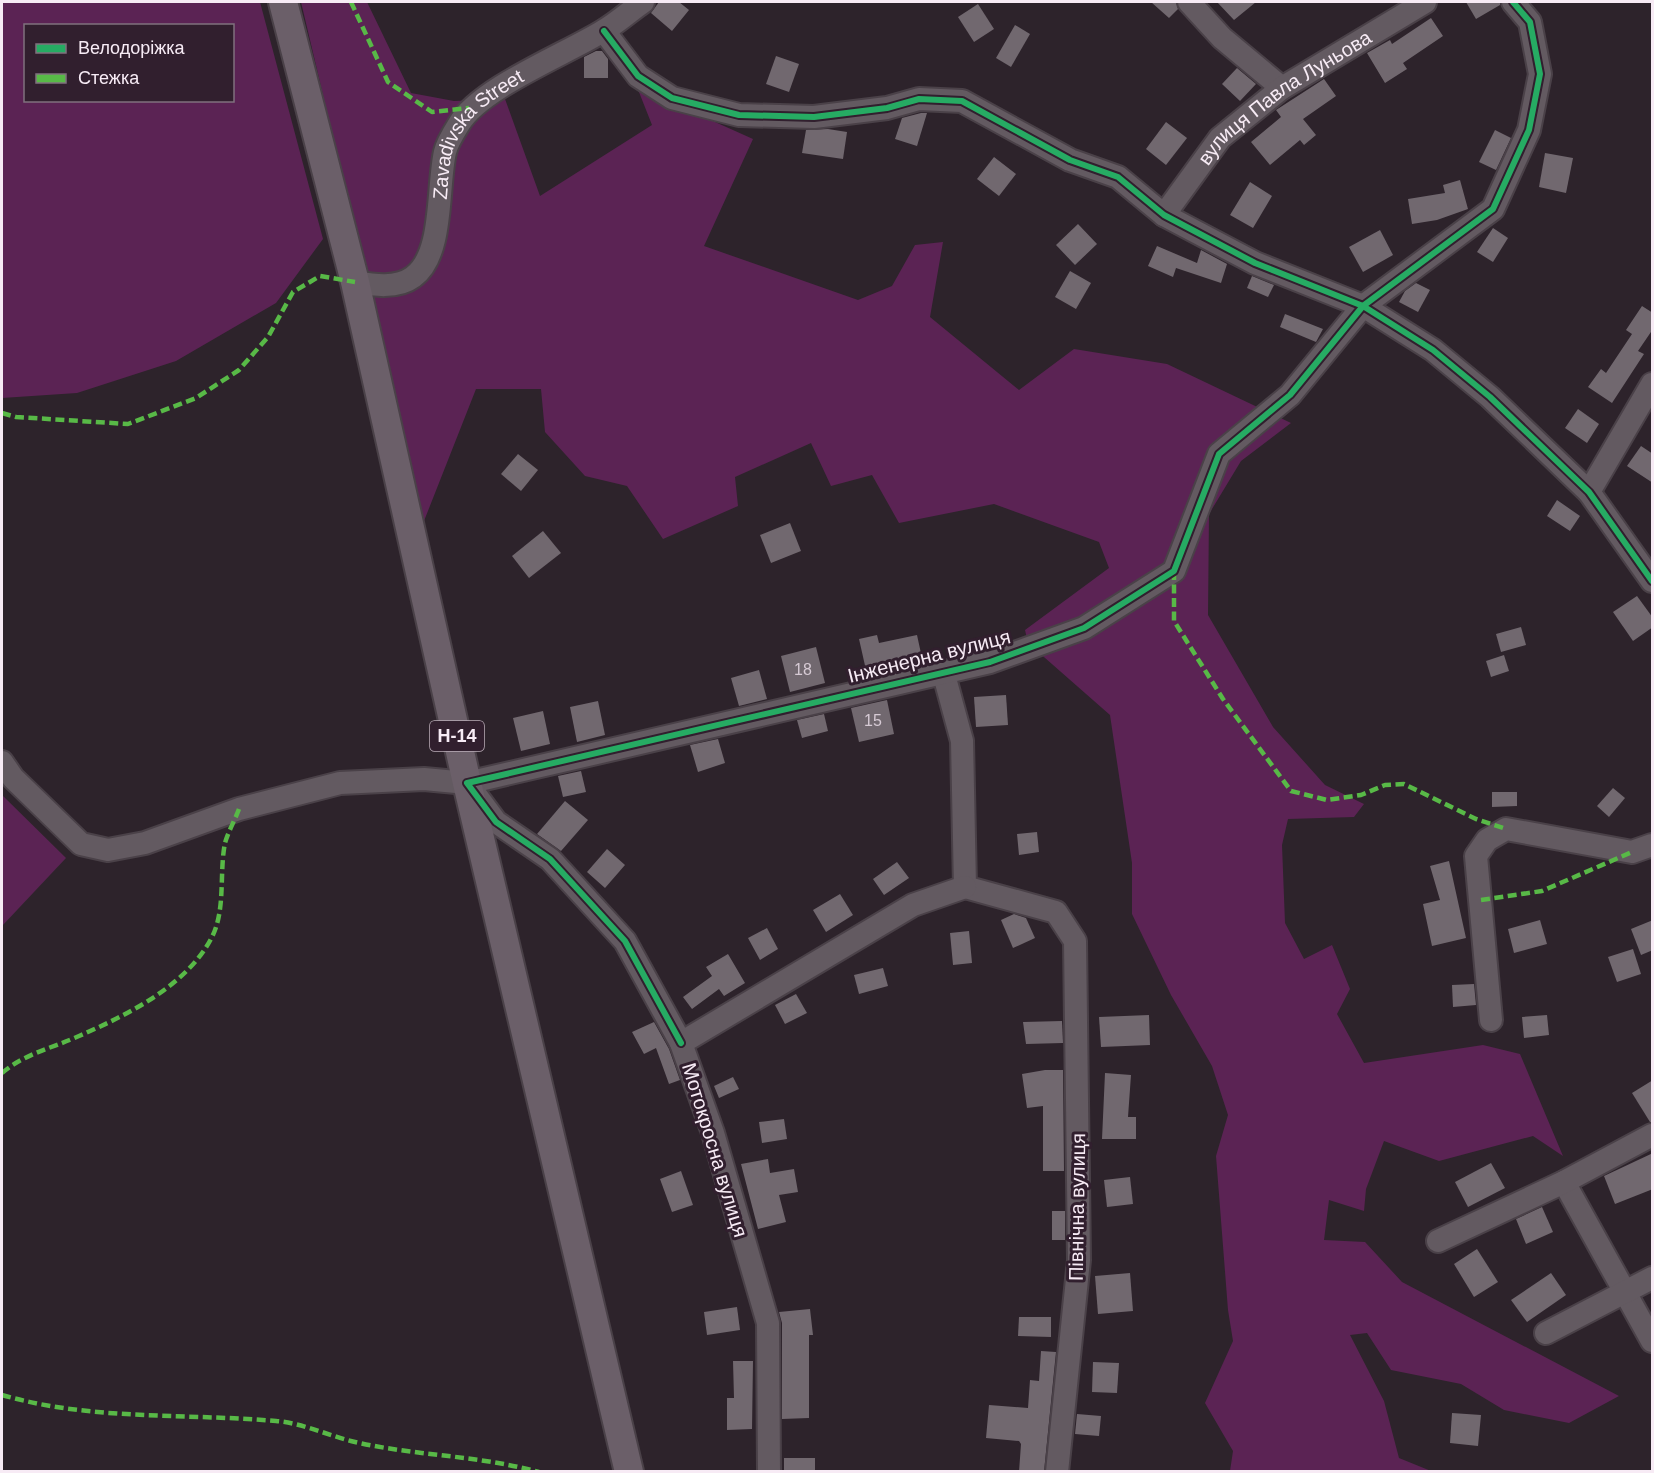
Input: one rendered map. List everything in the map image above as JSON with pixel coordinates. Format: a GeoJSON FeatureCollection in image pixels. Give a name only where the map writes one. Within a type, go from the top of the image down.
{"type":"FeatureCollection","features":[{"type":"Feature","properties":{"kind":"main road","name":"Н-14"},"geometry":{"type":"LineString","coordinates":[[283,2],[355,282],[467,783],[628,1472]]}},
{"type":"Feature","properties":{"kind":"street","name":"Zavadivska Street"},"geometry":{"type":"LineString","coordinates":[[355,282],[379,286],[395,284],[412,278],[426,261],[433,243],[445,151],[469,108],[540,64],[604,31],[643,2]]}},
{"type":"Feature","properties":{"kind":"street"},"geometry":{"type":"LineString","coordinates":[[1189,2],[1221,38],[1282,88]]}},
{"type":"Feature","properties":{"kind":"street","name":"вулиця Павла Луньова"},"geometry":{"type":"LineString","coordinates":[[1164,215],[1220,138],[1282,88],[1425,2]]}},
{"type":"Feature","properties":{"kind":"street","name":"Інженерна вулиця"},"geometry":{"type":"LineString","coordinates":[[2,762],[13,778],[81,844],[108,850],[145,843],[239,809],[340,783],[424,779],[467,783],[943,671],[990,662],[1084,628],[1174,571],[1219,454],[1290,395],[1363,306],[1493,210],[1530,130],[1540,74],[1530,22],[1513,2]]}},
{"type":"Feature","properties":{"kind":"street"},"geometry":{"type":"LineString","coordinates":[[604,31],[638,76],[672,98],[739,115],[814,117],[887,108],[919,99],[962,100],[1070,160],[1118,177],[1164,215],[1255,263],[1363,306],[1433,350],[1490,397],[1589,492],[1653,581]]}},
{"type":"Feature","properties":{"kind":"street"},"geometry":{"type":"LineString","coordinates":[[1589,492],[1653,384]]}},
{"type":"Feature","properties":{"kind":"street"},"geometry":{"type":"LineString","coordinates":[[943,671],[962,741],[965,887]]}},
{"type":"Feature","properties":{"kind":"street"},"geometry":{"type":"LineString","coordinates":[[467,783],[496,822],[550,859],[625,941],[681,1042]]}},
{"type":"Feature","properties":{"kind":"street"},"geometry":{"type":"LineString","coordinates":[[1491,1020],[1476,856],[1487,840],[1506,829],[1632,852],[1653,845]]}},
{"type":"Feature","properties":{"kind":"street","name":"Північна вулиця"},"geometry":{"type":"LineString","coordinates":[[965,887],[1056,912],[1076,941],[1079,1260],[1057,1472]]}},
{"type":"Feature","properties":{"kind":"street","name":"Мотокросна вулиця"},"geometry":{"type":"LineString","coordinates":[[769,1472],[768,1323],[713,1133],[681,1042],[913,905],[965,887]]}},
{"type":"Feature","properties":{"kind":"street"},"geometry":{"type":"LineString","coordinates":[[1438,1241],[1564,1182],[1653,1135]]}},
{"type":"Feature","properties":{"kind":"street"},"geometry":{"type":"LineString","coordinates":[[1564,1182],[1653,1341]]}},
{"type":"Feature","properties":{"kind":"street"},"geometry":{"type":"LineString","coordinates":[[1546,1332],[1653,1278]]}},
{"type":"Feature","properties":{"kind":"shaded area"},"geometry":{"type":"Polygon","coordinates":[[[2,2],[260,2],[323,239],[276,303],[176,361],[77,393],[2,398],[2,2]]]}},
{"type":"Feature","properties":{"kind":"shaded area"},"geometry":{"type":"Polygon","coordinates":[[[301,2],[367,2],[411,93],[454,101],[505,99],[540,196],[652,125],[637,87],[753,139],[704,246],[858,300],[892,286],[915,245],[943,242],[930,317],[1019,390],[1074,349],[1167,364],[1291,423],[1241,461],[1209,514],[1208,615],[1273,727],[1325,785],[1364,804],[1354,817],[1288,819],[1282,845],[1285,923],[1304,959],[1332,945],[1350,989],[1337,1014],[1364,1063],[1483,1045],[1520,1054],[1563,1156],[1533,1136],[1439,1161],[1384,1141],[1366,1189],[1364,1211],[1329,1200],[1324,1240],[1365,1242],[1402,1282],[1619,1396],[1569,1423],[1504,1410],[1461,1384],[1391,1370],[1367,1333],[1350,1335],[1384,1401],[1399,1458],[1431,1471],[1230,1471],[1233,1451],[1205,1403],[1233,1341],[1228,1310],[1216,1156],[1228,1115],[1212,1066],[1171,995],[1132,914],[1132,863],[1110,715],[1028,643],[1025,630],[1109,568],[1099,542],[994,504],[899,523],[872,475],[831,486],[811,443],[735,477],[738,506],[663,539],[627,486],[585,476],[545,432],[541,389],[476,389],[424,521],[301,2]]]}},
{"type":"Feature","properties":{"kind":"shaded area"},"geometry":{"type":"Polygon","coordinates":[[[2,795],[66,858],[2,926],[2,795]]]}},
{"type":"Feature","properties":{"kind":"building"},"geometry":{"type":"Polygon","coordinates":[[[659,2],[679,2],[689,10],[672,31],[651,13],[659,2]]]}},
{"type":"Feature","properties":{"kind":"building"},"geometry":{"type":"Polygon","coordinates":[[[1151,2],[1176,2],[1178,9],[1169,18],[1151,2]]]}},
{"type":"Feature","properties":{"kind":"building"},"geometry":{"type":"Polygon","coordinates":[[[1217,2],[1256,2],[1234,20],[1217,2]]]}},
{"type":"Feature","properties":{"kind":"building"},"geometry":{"type":"Polygon","coordinates":[[[1466,2],[1500,2],[1500,5],[1476,19],[1466,2]]]}},
{"type":"Feature","properties":{"kind":"building"},"geometry":{"type":"Polygon","coordinates":[[[978,4],[994,29],[974,42],[958,17],[978,4]]]}},
{"type":"Feature","properties":{"kind":"building"},"geometry":{"type":"Polygon","coordinates":[[[1431,18],[1443,36],[1403,63],[1407,69],[1385,83],[1367,53],[1390,40],[1392,44],[1431,18]]]}},
{"type":"Feature","properties":{"kind":"building"},"geometry":{"type":"Polygon","coordinates":[[[1015,25],[1030,34],[1011,67],[996,58],[1015,25]]]}},
{"type":"Feature","properties":{"kind":"building"},"geometry":{"type":"Polygon","coordinates":[[[596,51],[602,51],[608,59],[608,78],[584,78],[584,57],[596,51]]]}},
{"type":"Feature","properties":{"kind":"building"},"geometry":{"type":"Polygon","coordinates":[[[776,56],[799,64],[789,92],[766,84],[776,56]]]}},
{"type":"Feature","properties":{"kind":"building"},"geometry":{"type":"Polygon","coordinates":[[[1237,68],[1256,84],[1240,101],[1222,84],[1237,68]]]}},
{"type":"Feature","properties":{"kind":"building"},"geometry":{"type":"Polygon","coordinates":[[[1324,79],[1336,96],[1303,119],[1316,135],[1304,145],[1300,140],[1270,165],[1251,142],[1281,117],[1276,110],[1324,79]]]}},
{"type":"Feature","properties":{"kind":"building"},"geometry":{"type":"Polygon","coordinates":[[[927,113],[917,146],[895,139],[902,118],[927,113]]]}},
{"type":"Feature","properties":{"kind":"building"},"geometry":{"type":"Polygon","coordinates":[[[1166,122],[1187,138],[1166,165],[1146,149],[1166,122]]]}},
{"type":"Feature","properties":{"kind":"building"},"geometry":{"type":"Polygon","coordinates":[[[828,129],[847,132],[843,159],[802,153],[806,130],[828,129]]]}},
{"type":"Feature","properties":{"kind":"building"},"geometry":{"type":"Polygon","coordinates":[[[1495,130],[1511,138],[1496,170],[1479,162],[1495,130]]]}},
{"type":"Feature","properties":{"kind":"building"},"geometry":{"type":"Polygon","coordinates":[[[1545,153],[1573,158],[1566,193],[1539,187],[1545,153]]]}},
{"type":"Feature","properties":{"kind":"building"},"geometry":{"type":"Polygon","coordinates":[[[994,157],[1016,174],[999,196],[977,179],[994,157]]]}},
{"type":"Feature","properties":{"kind":"building"},"geometry":{"type":"Polygon","coordinates":[[[1460,180],[1468,209],[1437,220],[1412,224],[1408,199],[1445,193],[1443,185],[1460,180]]]}},
{"type":"Feature","properties":{"kind":"building"},"geometry":{"type":"Polygon","coordinates":[[[1250,182],[1272,196],[1253,228],[1230,215],[1250,182]]]}},
{"type":"Feature","properties":{"kind":"building"},"geometry":{"type":"Polygon","coordinates":[[[1078,224],[1097,244],[1075,265],[1056,245],[1078,224]]]}},
{"type":"Feature","properties":{"kind":"building"},"geometry":{"type":"Polygon","coordinates":[[[1493,228],[1508,238],[1493,262],[1477,252],[1493,228]]]}},
{"type":"Feature","properties":{"kind":"building"},"geometry":{"type":"Polygon","coordinates":[[[1380,230],[1393,255],[1363,272],[1349,247],[1380,230]]]}},
{"type":"Feature","properties":{"kind":"building"},"geometry":{"type":"Polygon","coordinates":[[[1157,246],[1197,263],[1201,250],[1227,264],[1221,283],[1176,268],[1173,277],[1148,266],[1157,246]]]}},
{"type":"Feature","properties":{"kind":"building"},"geometry":{"type":"Polygon","coordinates":[[[1070,271],[1091,283],[1076,309],[1055,297],[1070,271]]]}},
{"type":"Feature","properties":{"kind":"building"},"geometry":{"type":"Polygon","coordinates":[[[1252,276],[1274,285],[1268,297],[1247,288],[1252,276]]]}},
{"type":"Feature","properties":{"kind":"building"},"geometry":{"type":"Polygon","coordinates":[[[1416,283],[1430,290],[1418,312],[1399,302],[1405,291],[1416,283]]]}},
{"type":"Feature","properties":{"kind":"building"},"geometry":{"type":"Polygon","coordinates":[[[1642,306],[1653,313],[1653,329],[1638,351],[1644,354],[1612,403],[1588,387],[1601,369],[1606,373],[1632,334],[1626,330],[1642,306]]]}},
{"type":"Feature","properties":{"kind":"building"},"geometry":{"type":"Polygon","coordinates":[[[1285,314],[1323,329],[1316,342],[1280,327],[1285,314]]]}},
{"type":"Feature","properties":{"kind":"building"},"geometry":{"type":"Polygon","coordinates":[[[1578,409],[1599,424],[1587,443],[1565,428],[1578,409]]]}},
{"type":"Feature","properties":{"kind":"building"},"geometry":{"type":"Polygon","coordinates":[[[1641,446],[1653,454],[1653,483],[1627,466],[1641,446]]]}},
{"type":"Feature","properties":{"kind":"building"},"geometry":{"type":"Polygon","coordinates":[[[518,454],[538,470],[521,491],[501,474],[518,454]]]}},
{"type":"Feature","properties":{"kind":"building"},"geometry":{"type":"Polygon","coordinates":[[[1557,500],[1580,516],[1570,531],[1547,516],[1557,500]]]}},
{"type":"Feature","properties":{"kind":"building"},"geometry":{"type":"Polygon","coordinates":[[[790,523],[801,551],[771,563],[760,535],[790,523]]]}},
{"type":"Feature","properties":{"kind":"building"},"geometry":{"type":"Polygon","coordinates":[[[543,531],[561,553],[529,578],[512,556],[543,531]]]}},
{"type":"Feature","properties":{"kind":"building"},"geometry":{"type":"Polygon","coordinates":[[[1637,596],[1653,618],[1653,627],[1633,641],[1613,612],[1637,596]]]}},
{"type":"Feature","properties":{"kind":"building"},"geometry":{"type":"Polygon","coordinates":[[[1521,627],[1526,645],[1501,652],[1496,634],[1521,627]]]}},
{"type":"Feature","properties":{"kind":"building"},"geometry":{"type":"Polygon","coordinates":[[[877,635],[879,643],[917,635],[922,658],[866,670],[859,639],[877,635]]]}},
{"type":"Feature","properties":{"kind":"building"},"geometry":{"type":"Polygon","coordinates":[[[816,647],[825,683],[790,692],[781,656],[816,647]]]}},
{"type":"Feature","properties":{"kind":"building"},"geometry":{"type":"Polygon","coordinates":[[[1504,655],[1509,671],[1491,677],[1486,661],[1504,655]]]}},
{"type":"Feature","properties":{"kind":"building"},"geometry":{"type":"Polygon","coordinates":[[[759,670],[767,699],[739,706],[731,678],[759,670]]]}},
{"type":"Feature","properties":{"kind":"building"},"geometry":{"type":"Polygon","coordinates":[[[1006,695],[1008,725],[976,727],[974,697],[1006,695]]]}},
{"type":"Feature","properties":{"kind":"building"},"geometry":{"type":"Polygon","coordinates":[[[887,700],[894,734],[859,742],[851,708],[887,700]]]}},
{"type":"Feature","properties":{"kind":"building"},"geometry":{"type":"Polygon","coordinates":[[[598,701],[605,735],[577,742],[570,707],[598,701]]]}},
{"type":"Feature","properties":{"kind":"building"},"geometry":{"type":"Polygon","coordinates":[[[543,711],[550,744],[521,751],[513,718],[543,711]]]}},
{"type":"Feature","properties":{"kind":"building"},"geometry":{"type":"Polygon","coordinates":[[[824,714],[828,731],[802,738],[797,720],[824,714]]]}},
{"type":"Feature","properties":{"kind":"building"},"geometry":{"type":"Polygon","coordinates":[[[718,739],[725,763],[698,772],[690,745],[718,739]]]}},
{"type":"Feature","properties":{"kind":"building"},"geometry":{"type":"Polygon","coordinates":[[[581,771],[586,792],[563,797],[558,776],[581,771]]]}},
{"type":"Feature","properties":{"kind":"building"},"geometry":{"type":"Polygon","coordinates":[[[1613,788],[1625,798],[1609,817],[1597,806],[1613,788]]]}},
{"type":"Feature","properties":{"kind":"building"},"geometry":{"type":"Polygon","coordinates":[[[1492,792],[1517,792],[1517,806],[1492,807],[1492,792]]]}},
{"type":"Feature","properties":{"kind":"building"},"geometry":{"type":"Polygon","coordinates":[[[565,801],[588,820],[561,851],[537,834],[565,801]]]}},
{"type":"Feature","properties":{"kind":"building"},"geometry":{"type":"Polygon","coordinates":[[[1037,832],[1039,852],[1019,855],[1017,834],[1037,832]]]}},
{"type":"Feature","properties":{"kind":"building"},"geometry":{"type":"Polygon","coordinates":[[[607,849],[625,865],[605,888],[587,872],[607,849]]]}},
{"type":"Feature","properties":{"kind":"building"},"geometry":{"type":"Polygon","coordinates":[[[1449,861],[1466,938],[1432,946],[1423,904],[1440,900],[1430,866],[1449,861]]]}},
{"type":"Feature","properties":{"kind":"building"},"geometry":{"type":"Polygon","coordinates":[[[897,862],[909,878],[884,895],[873,879],[897,862]]]}},
{"type":"Feature","properties":{"kind":"building"},"geometry":{"type":"Polygon","coordinates":[[[840,894],[853,915],[826,932],[813,910],[840,894]]]}},
{"type":"Feature","properties":{"kind":"building"},"geometry":{"type":"Polygon","coordinates":[[[1014,914],[1026,918],[1035,938],[1013,948],[1001,920],[1014,914]]]}},
{"type":"Feature","properties":{"kind":"building"},"geometry":{"type":"Polygon","coordinates":[[[1540,920],[1547,944],[1514,953],[1508,929],[1540,920]]]}},
{"type":"Feature","properties":{"kind":"building"},"geometry":{"type":"Polygon","coordinates":[[[1653,920],[1653,950],[1641,955],[1631,929],[1653,920]]]}},
{"type":"Feature","properties":{"kind":"building"},"geometry":{"type":"Polygon","coordinates":[[[767,928],[778,949],[760,960],[748,938],[767,928]]]}},
{"type":"Feature","properties":{"kind":"building"},"geometry":{"type":"Polygon","coordinates":[[[969,931],[972,963],[953,965],[950,933],[969,931]]]}},
{"type":"Feature","properties":{"kind":"building"},"geometry":{"type":"Polygon","coordinates":[[[1633,949],[1641,974],[1617,982],[1608,957],[1633,949]]]}},
{"type":"Feature","properties":{"kind":"building"},"geometry":{"type":"Polygon","coordinates":[[[728,954],[745,983],[724,996],[719,989],[692,1009],[683,997],[712,976],[706,967],[728,954]]]}},
{"type":"Feature","properties":{"kind":"building"},"geometry":{"type":"Polygon","coordinates":[[[883,968],[888,986],[859,994],[854,975],[883,968]]]}},
{"type":"Feature","properties":{"kind":"building"},"geometry":{"type":"Polygon","coordinates":[[[1474,984],[1476,1005],[1453,1007],[1452,985],[1474,984]]]}},
{"type":"Feature","properties":{"kind":"building"},"geometry":{"type":"Polygon","coordinates":[[[796,994],[807,1013],[785,1024],[775,1005],[796,994]]]}},
{"type":"Feature","properties":{"kind":"building"},"geometry":{"type":"Polygon","coordinates":[[[1149,1015],[1150,1045],[1101,1047],[1099,1017],[1149,1015]]]}},
{"type":"Feature","properties":{"kind":"building"},"geometry":{"type":"Polygon","coordinates":[[[1547,1015],[1549,1035],[1524,1038],[1522,1017],[1547,1015]]]}},
{"type":"Feature","properties":{"kind":"building"},"geometry":{"type":"Polygon","coordinates":[[[1062,1021],[1063,1043],[1026,1044],[1023,1022],[1062,1021]]]}},
{"type":"Feature","properties":{"kind":"building"},"geometry":{"type":"Polygon","coordinates":[[[654,1022],[669,1049],[680,1080],[669,1084],[656,1048],[644,1054],[632,1032],[654,1022]]]}},
{"type":"Feature","properties":{"kind":"building"},"geometry":{"type":"Polygon","coordinates":[[[1063,1070],[1064,1171],[1043,1171],[1043,1106],[1027,1108],[1022,1074],[1063,1070]]]}},
{"type":"Feature","properties":{"kind":"building"},"geometry":{"type":"Polygon","coordinates":[[[1105,1073],[1131,1075],[1128,1117],[1136,1117],[1136,1139],[1102,1139],[1105,1073]]]}},
{"type":"Feature","properties":{"kind":"building"},"geometry":{"type":"Polygon","coordinates":[[[733,1077],[739,1089],[719,1098],[714,1086],[733,1077]]]}},
{"type":"Feature","properties":{"kind":"building"},"geometry":{"type":"Polygon","coordinates":[[[1653,1080],[1653,1122],[1650,1122],[1632,1093],[1653,1080]]]}},
{"type":"Feature","properties":{"kind":"building"},"geometry":{"type":"Polygon","coordinates":[[[784,1119],[787,1139],[762,1143],[759,1122],[784,1119]]]}},
{"type":"Feature","properties":{"kind":"building"},"geometry":{"type":"Polygon","coordinates":[[[1653,1153],[1653,1189],[1615,1204],[1604,1176],[1653,1153]]]}},
{"type":"Feature","properties":{"kind":"building"},"geometry":{"type":"Polygon","coordinates":[[[768,1159],[770,1173],[794,1169],[798,1192],[779,1195],[786,1222],[758,1229],[741,1164],[768,1159]]]}},
{"type":"Feature","properties":{"kind":"building"},"geometry":{"type":"Polygon","coordinates":[[[1491,1163],[1505,1188],[1468,1207],[1455,1182],[1491,1163]]]}},
{"type":"Feature","properties":{"kind":"building"},"geometry":{"type":"Polygon","coordinates":[[[681,1171],[693,1205],[672,1212],[660,1179],[681,1171]]]}},
{"type":"Feature","properties":{"kind":"building"},"geometry":{"type":"Polygon","coordinates":[[[1130,1177],[1133,1204],[1107,1207],[1104,1180],[1130,1177]]]}},
{"type":"Feature","properties":{"kind":"building"},"geometry":{"type":"Polygon","coordinates":[[[1542,1207],[1553,1232],[1526,1244],[1516,1219],[1542,1207]]]}},
{"type":"Feature","properties":{"kind":"building"},"geometry":{"type":"Polygon","coordinates":[[[1052,1211],[1065,1211],[1065,1240],[1052,1240],[1052,1211]]]}},
{"type":"Feature","properties":{"kind":"building"},"geometry":{"type":"Polygon","coordinates":[[[1477,1249],[1498,1282],[1474,1297],[1454,1264],[1477,1249]]]}},
{"type":"Feature","properties":{"kind":"building"},"geometry":{"type":"Polygon","coordinates":[[[1130,1273],[1133,1311],[1098,1314],[1095,1276],[1130,1273]]]}},
{"type":"Feature","properties":{"kind":"building"},"geometry":{"type":"Polygon","coordinates":[[[1551,1273],[1566,1295],[1527,1322],[1511,1300],[1551,1273]]]}},
{"type":"Feature","properties":{"kind":"building"},"geometry":{"type":"Polygon","coordinates":[[[737,1307],[740,1330],[707,1335],[704,1312],[737,1307]]]}},
{"type":"Feature","properties":{"kind":"building"},"geometry":{"type":"Polygon","coordinates":[[[810,1309],[813,1335],[809,1335],[809,1418],[782,1419],[782,1323],[779,1312],[810,1309]]]}},
{"type":"Feature","properties":{"kind":"building"},"geometry":{"type":"Polygon","coordinates":[[[1019,1317],[1051,1317],[1051,1337],[1018,1336],[1019,1317]]]}},
{"type":"Feature","properties":{"kind":"building"},"geometry":{"type":"Polygon","coordinates":[[[1041,1351],[1056,1352],[1044,1472],[1019,1472],[1021,1444],[1019,1441],[986,1438],[989,1405],[1028,1408],[1030,1380],[1039,1381],[1041,1351]]]}},
{"type":"Feature","properties":{"kind":"building"},"geometry":{"type":"Polygon","coordinates":[[[733,1361],[753,1361],[752,1429],[727,1430],[727,1398],[734,1398],[733,1361]]]}},
{"type":"Feature","properties":{"kind":"building"},"geometry":{"type":"Polygon","coordinates":[[[1093,1362],[1119,1363],[1117,1393],[1092,1392],[1093,1362]]]}},
{"type":"Feature","properties":{"kind":"building"},"geometry":{"type":"Polygon","coordinates":[[[1452,1413],[1481,1415],[1478,1446],[1450,1443],[1452,1413]]]}},
{"type":"Feature","properties":{"kind":"building"},"geometry":{"type":"Polygon","coordinates":[[[1077,1414],[1101,1416],[1099,1436],[1075,1434],[1077,1414]]]}},
{"type":"Feature","properties":{"kind":"building"},"geometry":{"type":"Polygon","coordinates":[[[784,1458],[815,1458],[815,1472],[784,1472],[784,1458]]]}},
{"type":"Feature","properties":{"kind":"marked path"},"geometry":{"type":"LineString","coordinates":[[351,2],[388,82],[432,112],[469,108]]}},
{"type":"Feature","properties":{"kind":"marked path"},"geometry":{"type":"LineString","coordinates":[[2,413],[16,417],[128,424],[196,398],[239,370],[268,337],[293,292],[320,276],[355,282]]}},
{"type":"Feature","properties":{"kind":"marked path"},"geometry":{"type":"LineString","coordinates":[[1174,571],[1174,621],[1223,699],[1291,791],[1327,800],[1361,795],[1385,785],[1404,784],[1476,819],[1506,829]]}},
{"type":"Feature","properties":{"kind":"marked path"},"geometry":{"type":"LineString","coordinates":[[2,1073],[29,1056],[117,1019],[154,997],[187,970],[201,954],[216,926],[221,903],[225,843],[239,809]]}},
{"type":"Feature","properties":{"kind":"marked path"},"geometry":{"type":"LineString","coordinates":[[1481,900],[1542,891],[1632,852]]}},
{"type":"Feature","properties":{"kind":"marked path"},"geometry":{"type":"LineString","coordinates":[[2,1395],[36,1403],[104,1413],[286,1422],[378,1447],[493,1462],[539,1472]]}},
{"type":"Feature","properties":{"kind":"cycle path"},"geometry":{"type":"LineString","coordinates":[[681,1043],[625,941],[550,859],[496,822],[467,783],[990,662],[1084,628],[1174,571],[1219,454],[1290,395],[1363,306],[1493,209],[1529,130],[1540,74],[1530,22],[1513,2]]}},
{"type":"Feature","properties":{"kind":"cycle path"},"geometry":{"type":"LineString","coordinates":[[604,31],[638,76],[672,98],[739,115],[814,117],[887,108],[919,99],[962,101],[1070,160],[1118,177],[1164,215],[1255,263],[1363,306],[1433,350],[1490,397],[1589,492],[1652,581]]}}]}
